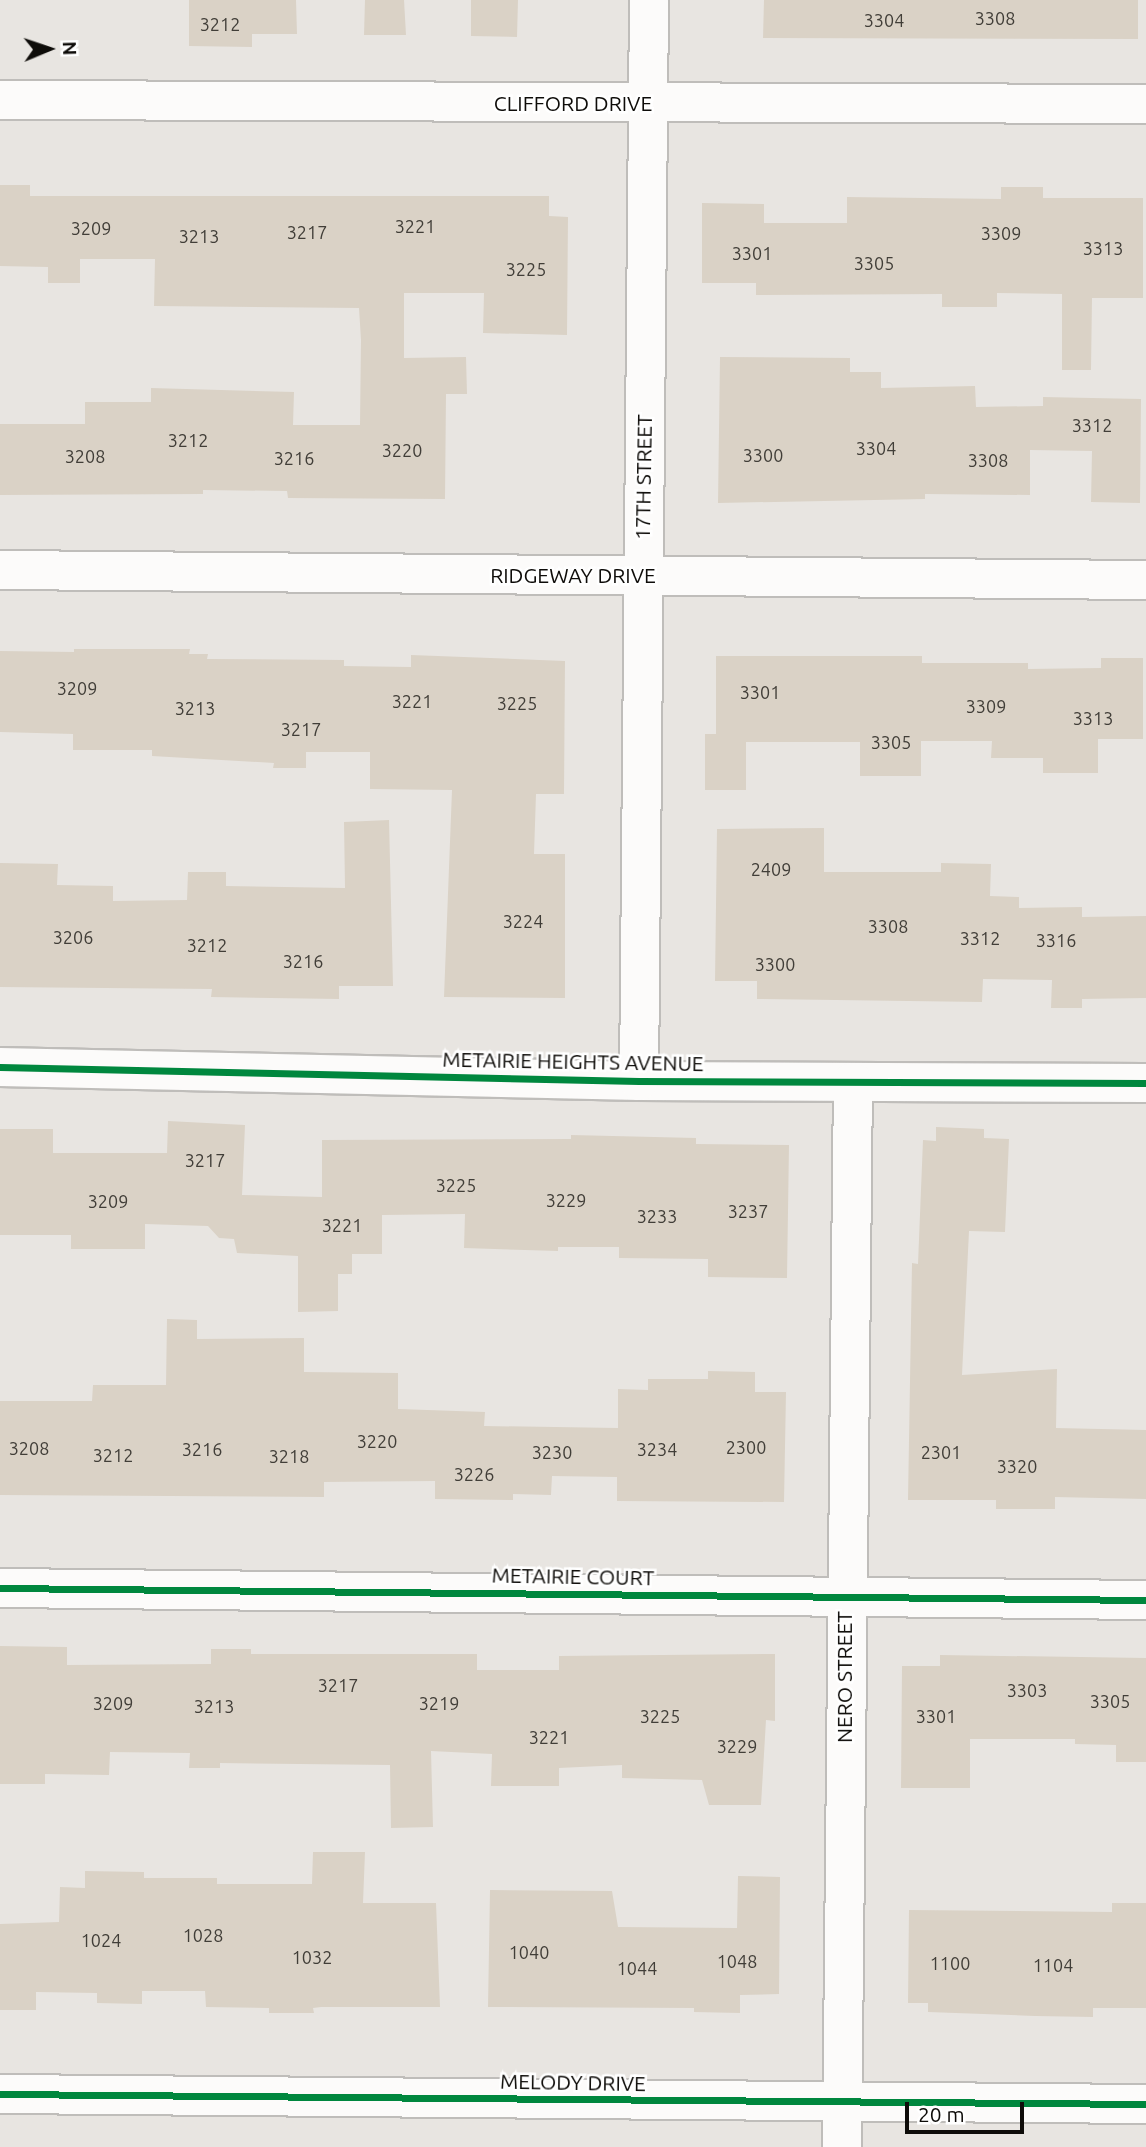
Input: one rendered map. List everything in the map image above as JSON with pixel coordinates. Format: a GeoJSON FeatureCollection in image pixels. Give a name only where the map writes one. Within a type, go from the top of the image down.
{"type":"FeatureCollection","features":[{"type":"Feature","properties":{"kind":"street","name":"17TH STREET"},"geometry":{"type":"LineString","coordinates":[[639,1081],[641,576],[650,103],[649,0]]}},
{"type":"Feature","properties":{"kind":"street","name":"CLIFFORD DRIVE"},"geometry":{"type":"LineString","coordinates":[[0,100],[1146,104]]}},
{"type":"Feature","properties":{"kind":"street","name":"RIDGEWAY DRIVE"},"geometry":{"type":"LineString","coordinates":[[0,570],[1146,580]]}},
{"type":"Feature","properties":{"kind":"street","name":"METAIRIE HEIGHTS AVENUE"},"geometry":{"type":"LineString","coordinates":[[0,1067],[639,1081],[1146,1083]]}},
{"type":"Feature","properties":{"kind":"street","name":"NERO STREET"},"geometry":{"type":"LineString","coordinates":[[842,2147],[845,1597],[853,1082]]}},
{"type":"Feature","properties":{"kind":"street","name":"METAIRIE COURT"},"geometry":{"type":"LineString","coordinates":[[0,1588],[1146,1600]]}},
{"type":"Feature","properties":{"kind":"street","name":"MELODY DRIVE"},"geometry":{"type":"LineString","coordinates":[[0,2094],[1146,2104]]}},
{"type":"Feature","properties":{"kind":"building"},"geometry":{"type":"Polygon","coordinates":[[[189,0],[296,0],[297,34],[252,34],[252,47],[189,46],[189,0]]]}},
{"type":"Feature","properties":{"kind":"building"},"geometry":{"type":"Polygon","coordinates":[[[365,0],[404,0],[406,35],[364,35],[365,0]]]}},
{"type":"Feature","properties":{"kind":"building"},"geometry":{"type":"Polygon","coordinates":[[[471,0],[518,0],[517,37],[471,36],[471,0]]]}},
{"type":"Feature","properties":{"kind":"building"},"geometry":{"type":"Polygon","coordinates":[[[764,0],[1138,0],[1138,39],[763,38],[764,0]]]}},
{"type":"Feature","properties":{"kind":"building"},"geometry":{"type":"Polygon","coordinates":[[[0,185],[30,185],[30,196],[549,196],[549,216],[568,217],[567,335],[483,333],[484,293],[404,293],[404,358],[466,357],[467,394],[446,394],[445,499],[288,498],[287,491],[203,490],[203,494],[0,495],[0,424],[85,424],[85,402],[151,402],[151,388],[294,392],[293,425],[360,425],[361,340],[359,308],[154,306],[155,259],[80,259],[80,283],[48,283],[48,267],[0,266],[0,185]]]}},
{"type":"Feature","properties":{"kind":"building"},"geometry":{"type":"Polygon","coordinates":[[[1001,187],[1043,187],[1043,198],[1143,198],[1143,298],[1092,298],[1091,370],[1062,370],[1062,294],[997,293],[997,307],[942,307],[942,294],[756,295],[756,283],[702,283],[702,203],[764,204],[764,223],[847,223],[847,197],[1001,199],[1001,187]]]}},
{"type":"Feature","properties":{"kind":"building"},"geometry":{"type":"Polygon","coordinates":[[[720,357],[850,358],[850,372],[881,372],[881,388],[975,386],[976,407],[1043,406],[1043,397],[1141,399],[1140,503],[1091,502],[1092,451],[1030,450],[1030,495],[925,494],[925,499],[718,503],[720,357]]]}},
{"type":"Feature","properties":{"kind":"building"},"geometry":{"type":"Polygon","coordinates":[[[74,649],[190,649],[189,654],[208,654],[207,659],[344,660],[344,666],[411,667],[411,655],[565,661],[564,794],[536,794],[534,854],[565,854],[565,998],[444,997],[452,790],[370,789],[370,752],[306,752],[306,768],[273,768],[274,763],[152,756],[152,750],[73,750],[73,734],[0,732],[0,651],[74,652],[74,649]]]}},
{"type":"Feature","properties":{"kind":"building"},"geometry":{"type":"Polygon","coordinates":[[[716,656],[922,656],[922,663],[1028,663],[1028,669],[1101,668],[1101,658],[1143,658],[1143,739],[1098,739],[1098,773],[1043,773],[1043,758],[991,758],[992,741],[921,741],[921,776],[860,776],[860,742],[746,742],[746,790],[705,790],[705,734],[716,734],[716,656]]]}},
{"type":"Feature","properties":{"kind":"building"},"geometry":{"type":"Polygon","coordinates":[[[389,820],[393,986],[339,986],[339,999],[211,997],[212,989],[0,987],[0,863],[58,864],[57,885],[113,886],[113,901],[187,900],[188,872],[226,872],[226,886],[345,888],[344,822],[389,820]]]}},
{"type":"Feature","properties":{"kind":"building"},"geometry":{"type":"Polygon","coordinates":[[[824,828],[824,872],[941,872],[941,863],[991,864],[990,896],[1019,897],[1019,908],[1082,907],[1082,917],[1146,916],[1146,998],[1082,999],[1082,1008],[1051,1008],[1052,980],[983,979],[982,1002],[757,999],[757,981],[715,981],[717,829],[824,828]]]}},
{"type":"Feature","properties":{"kind":"building"},"geometry":{"type":"Polygon","coordinates":[[[168,1121],[245,1125],[242,1195],[322,1197],[322,1140],[571,1139],[571,1135],[696,1138],[696,1144],[789,1145],[787,1278],[708,1277],[708,1259],[619,1258],[619,1247],[558,1247],[558,1251],[464,1248],[465,1214],[382,1215],[382,1254],[352,1254],[352,1274],[338,1274],[338,1311],[298,1312],[298,1256],[237,1253],[234,1239],[219,1238],[208,1226],[145,1224],[145,1249],[71,1249],[71,1235],[0,1235],[0,1129],[53,1129],[53,1153],[167,1153],[168,1121]]]}},
{"type":"Feature","properties":{"kind":"building"},"geometry":{"type":"Polygon","coordinates":[[[936,1127],[984,1129],[984,1138],[1009,1139],[1005,1232],[969,1231],[962,1375],[1057,1369],[1056,1428],[1146,1430],[1146,1499],[1055,1497],[1055,1509],[996,1509],[996,1500],[908,1500],[912,1263],[918,1264],[923,1140],[936,1141],[936,1127]]]}},
{"type":"Feature","properties":{"kind":"building"},"geometry":{"type":"Polygon","coordinates":[[[167,1319],[197,1320],[197,1339],[304,1338],[304,1372],[398,1373],[398,1409],[485,1412],[484,1426],[618,1428],[618,1389],[648,1390],[648,1379],[708,1379],[708,1371],[755,1372],[755,1392],[786,1392],[784,1502],[617,1501],[617,1477],[552,1476],[551,1495],[513,1494],[513,1500],[435,1499],[435,1481],[324,1482],[324,1497],[0,1495],[0,1401],[92,1401],[93,1385],[166,1385],[167,1319]]]}},
{"type":"Feature","properties":{"kind":"building"},"geometry":{"type":"Polygon","coordinates":[[[0,1646],[67,1647],[67,1665],[211,1664],[211,1649],[251,1649],[251,1654],[477,1654],[477,1670],[559,1670],[559,1656],[775,1654],[775,1721],[766,1720],[761,1805],[709,1805],[702,1780],[622,1778],[622,1765],[559,1768],[559,1786],[491,1786],[492,1754],[431,1751],[433,1827],[391,1828],[390,1765],[220,1763],[220,1768],[189,1768],[190,1753],[110,1752],[109,1775],[45,1774],[45,1784],[0,1784],[0,1646]]]}},
{"type":"Feature","properties":{"kind":"building"},"geometry":{"type":"Polygon","coordinates":[[[940,1655],[1146,1658],[1146,1762],[1116,1762],[1116,1745],[1075,1744],[1075,1739],[970,1739],[970,1788],[901,1788],[902,1666],[940,1666],[940,1655]]]}},
{"type":"Feature","properties":{"kind":"building"},"geometry":{"type":"Polygon","coordinates":[[[313,1852],[365,1852],[363,1903],[436,1903],[440,2007],[321,2007],[313,2008],[314,2013],[269,2013],[269,2008],[206,2007],[205,1991],[142,1991],[142,2004],[97,2003],[97,1993],[36,1992],[36,2010],[0,2010],[0,1924],[59,1922],[60,1887],[85,1888],[85,1871],[144,1872],[144,1878],[217,1878],[217,1884],[312,1884],[313,1852]]]}},
{"type":"Feature","properties":{"kind":"building"},"geometry":{"type":"Polygon","coordinates":[[[738,1876],[780,1877],[779,1994],[740,1995],[740,2013],[694,2012],[694,2008],[488,2007],[490,1890],[612,1891],[618,1927],[737,1928],[738,1876]]]}},
{"type":"Feature","properties":{"kind":"building"},"geometry":{"type":"Polygon","coordinates":[[[1112,1903],[1146,1903],[1146,2008],[1093,2008],[1093,2017],[1035,2016],[928,2012],[928,2003],[908,2003],[909,1910],[1112,1912],[1112,1903]]]}},
{"type":"Feature","properties":{"kind":"cycle path"},"geometry":{"type":"LineString","coordinates":[[0,1067],[639,1081],[1146,1083]]}},
{"type":"Feature","properties":{"kind":"cycle path"},"geometry":{"type":"LineString","coordinates":[[0,1588],[1146,1600]]}},
{"type":"Feature","properties":{"kind":"cycle path"},"geometry":{"type":"LineString","coordinates":[[0,2094],[1146,2104]]}}]}
